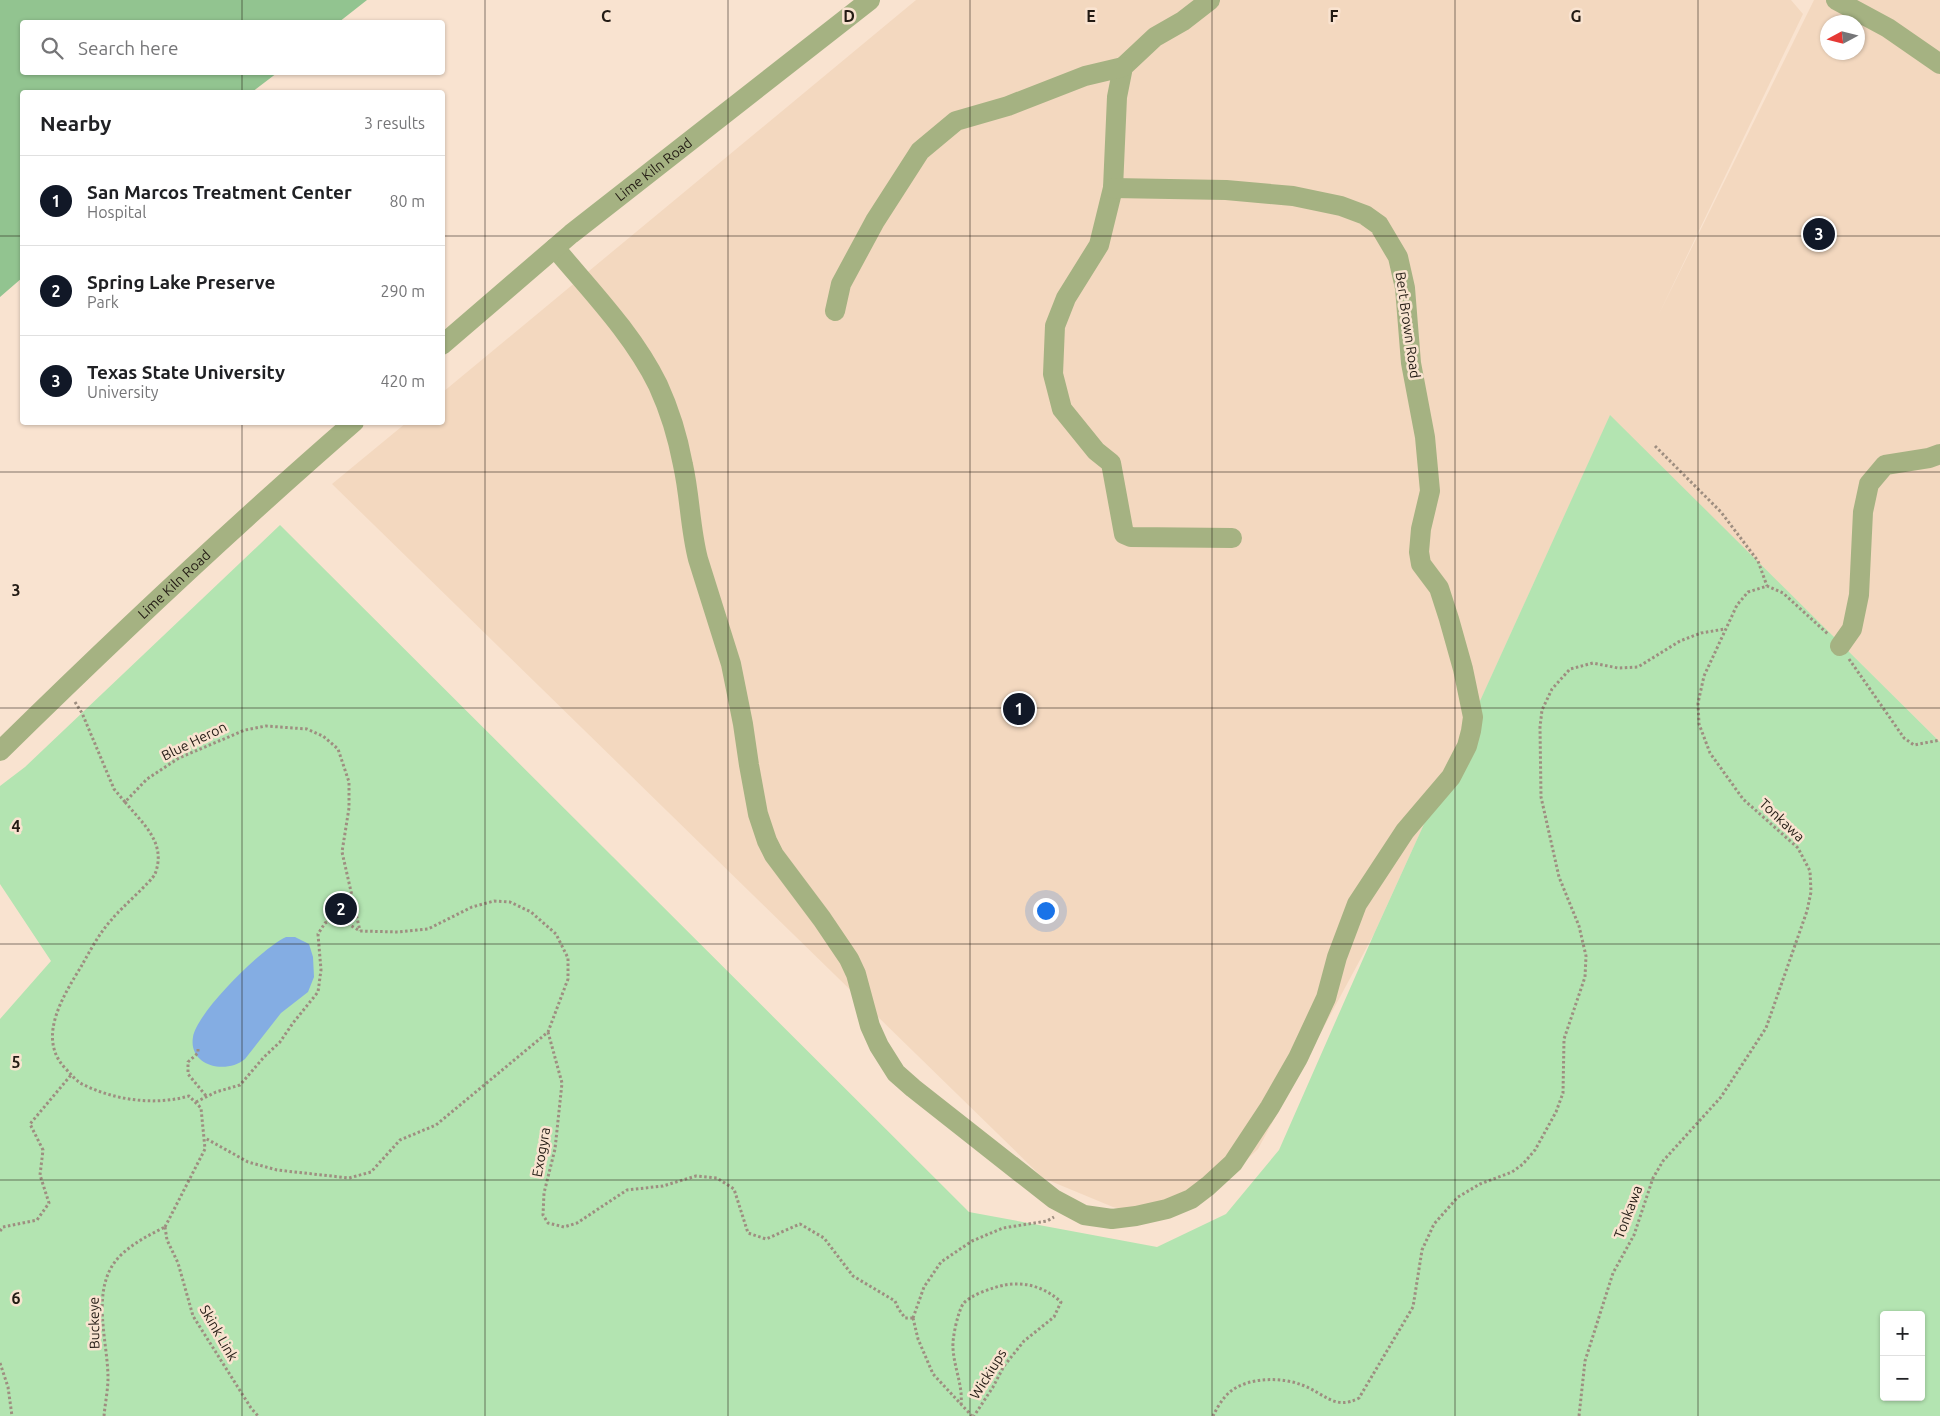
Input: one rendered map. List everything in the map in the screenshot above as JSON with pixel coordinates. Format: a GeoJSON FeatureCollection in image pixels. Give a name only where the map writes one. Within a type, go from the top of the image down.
{"type":"FeatureCollection","features":[{"type":"Feature","properties":{"kind":"street","name":"Lime Kiln Road"},"geometry":{"type":"LineString","coordinates":[[445,342],[555,248],[870,0]]}},
{"type":"Feature","properties":{"kind":"street"},"geometry":{"type":"LineString","coordinates":[[836,311],[841,284],[875,221],[920,150],[956,121],[1008,106],[1085,76],[1123,67],[1156,38],[1183,21],[1210,0]]}},
{"type":"Feature","properties":{"kind":"street"},"geometry":{"type":"LineString","coordinates":[[1836,0],[1888,28],[1940,64]]}},
{"type":"Feature","properties":{"kind":"street"},"geometry":{"type":"LineString","coordinates":[[1123,67],[1116,97],[1113,188],[1099,245],[1066,298],[1055,326],[1053,374],[1062,409],[1096,451],[1111,463],[1124,534],[1131,537],[1232,538]]}},
{"type":"Feature","properties":{"kind":"street","name":"Bert Brown Road"},"geometry":{"type":"LineString","coordinates":[[555,248],[620,325],[651,373],[663,398],[683,464],[690,503],[694,545],[731,664],[758,814],[770,848],[849,959],[856,974],[870,1026],[880,1046],[896,1072],[1043,1191],[1062,1204],[1084,1214],[1112,1219],[1152,1213],[1191,1199],[1233,1163],[1270,1107],[1306,1042],[1326,998],[1337,957],[1357,904],[1405,831],[1451,776],[1460,762],[1467,746],[1474,717],[1464,669],[1439,588],[1421,564],[1419,552],[1421,528],[1430,490],[1425,437],[1411,363],[1405,288],[1398,257],[1379,225],[1365,215],[1341,206],[1293,196],[1226,190],[1113,188]]}},
{"type":"Feature","properties":{"kind":"street","name":"Lime Kiln Road"},"geometry":{"type":"LineString","coordinates":[[0,751],[66,686],[293,475],[351,425]]}},
{"type":"Feature","properties":{"kind":"street"},"geometry":{"type":"LineString","coordinates":[[1840,646],[1852,629],[1859,596],[1863,512],[1869,484],[1886,465],[1940,454]]}},
{"type":"Feature","properties":{"kind":"path"},"geometry":{"type":"LineString","coordinates":[[1655,446],[1721,512],[1758,561],[1768,586],[1783,593],[1840,646],[1904,738],[1914,745],[1929,744],[1940,740]]}},
{"type":"Feature","properties":{"kind":"path","name":"Tonkawa"},"geometry":{"type":"LineString","coordinates":[[1579,1416],[1585,1360],[1613,1273],[1634,1235],[1653,1178],[1663,1161],[1721,1097],[1766,1028],[1807,911],[1811,892],[1810,872],[1798,848],[1743,798],[1710,753],[1699,724],[1698,703],[1704,676],[1736,606],[1748,592],[1768,586]]}},
{"type":"Feature","properties":{"kind":"path"},"geometry":{"type":"LineString","coordinates":[[1213,1416],[1219,1405],[1231,1391],[1253,1382],[1274,1380],[1302,1385],[1334,1402],[1350,1403],[1359,1398],[1413,1307],[1422,1250],[1434,1224],[1458,1197],[1480,1184],[1512,1172],[1523,1164],[1535,1150],[1556,1112],[1563,1093],[1564,1038],[1585,977],[1586,956],[1579,926],[1559,877],[1541,797],[1540,727],[1542,710],[1552,689],[1570,669],[1593,663],[1618,668],[1638,667],[1680,641],[1701,633],[1726,629]]}},
{"type":"Feature","properties":{"kind":"path"},"geometry":{"type":"LineString","coordinates":[[66,686],[82,713],[114,789],[152,833],[159,850],[154,875],[112,918],[95,942],[60,1001],[52,1036],[58,1060],[77,1081],[101,1093],[132,1100],[177,1100],[189,1096],[201,1108],[205,1149],[164,1227]]}},
{"type":"Feature","properties":{"kind":"path","name":"Blue Heron"},"geometry":{"type":"LineString","coordinates":[[125,802],[147,779],[179,758],[245,730],[266,726],[307,729],[324,736],[338,749],[349,782],[349,808],[342,852],[360,931]]}},
{"type":"Feature","properties":{"kind":"path"},"geometry":{"type":"LineString","coordinates":[[196,1102],[216,1092],[240,1085],[280,1042],[318,992],[321,970],[318,934],[325,923],[338,918],[360,931],[398,932],[428,929],[472,907],[494,901],[510,902],[531,912],[556,934],[568,958],[568,979],[548,1032],[436,1124],[400,1140],[371,1172],[349,1178],[278,1170],[248,1162],[205,1138]]}},
{"type":"Feature","properties":{"kind":"path","name":"Exogyra"},"geometry":{"type":"LineString","coordinates":[[548,1032],[562,1083],[555,1149],[544,1193],[543,1215],[548,1223],[564,1227],[576,1223],[627,1190],[663,1186],[696,1176],[717,1178],[734,1189],[748,1233],[766,1238],[800,1224],[824,1238],[853,1276],[895,1300],[905,1318],[912,1318]]}},
{"type":"Feature","properties":{"kind":"path"},"geometry":{"type":"LineString","coordinates":[[198,1049],[198,1053],[188,1062],[188,1074],[207,1097]]}},
{"type":"Feature","properties":{"kind":"path"},"geometry":{"type":"LineString","coordinates":[[0,1231],[3,1227],[37,1220],[49,1204],[40,1175],[43,1150],[30,1124],[71,1075]]}},
{"type":"Feature","properties":{"kind":"path"},"geometry":{"type":"LineString","coordinates":[[973,1416],[933,1374],[918,1339],[912,1318],[924,1287],[941,1262],[972,1241],[1003,1228],[1047,1221],[1054,1218],[1062,1204]]}},
{"type":"Feature","properties":{"kind":"path","name":"Buckeye"},"geometry":{"type":"LineString","coordinates":[[104,1416],[108,1378],[102,1325],[104,1292],[109,1273],[118,1257],[136,1242],[164,1227]]}},
{"type":"Feature","properties":{"kind":"path","name":"Skink Link"},"geometry":{"type":"LineString","coordinates":[[164,1227],[167,1240],[178,1263],[193,1316],[251,1408],[258,1416]]}},
{"type":"Feature","properties":{"kind":"path","name":"Wickiups"},"geometry":{"type":"LineString","coordinates":[[961,1405],[962,1393],[953,1348],[955,1330],[964,1304],[983,1291],[1005,1285],[1028,1284],[1051,1293],[1061,1302],[1054,1317],[1024,1341],[1004,1366],[993,1387],[973,1416]]}},
{"type":"Feature","properties":{"kind":"path"},"geometry":{"type":"LineString","coordinates":[[0,1363],[8,1387],[12,1416]]}},
{"type":"Feature","properties":{"kind":"shaded area"},"geometry":{"type":"Polygon","coordinates":[[[916,0],[1791,0],[1803,14],[1658,316],[1814,0],[1940,0],[1940,742],[1610,416],[1374,934],[1258,1149],[1206,1198],[1163,1219],[1113,1207],[1043,1178],[332,484],[404,425],[445,425],[445,390],[916,0]]]}},
{"type":"Feature","properties":{"kind":"green space"},"geometry":{"type":"Polygon","coordinates":[[[0,0],[367,0],[342,20],[20,20],[20,75],[274,75],[255,90],[20,90],[20,280],[0,297],[0,0]]]}},
{"type":"Feature","properties":{"kind":"green space"},"geometry":{"type":"Polygon","coordinates":[[[1610,415],[1940,742],[1940,1416],[0,1416],[0,1019],[51,961],[0,884],[0,786],[25,767],[280,525],[969,1212],[1157,1247],[1226,1214],[1279,1150],[1374,934],[1610,415]]]}},
{"type":"Feature","properties":{"kind":"water"},"geometry":{"type":"Polygon","coordinates":[[[286,937],[295,937],[309,944],[313,957],[314,977],[308,992],[281,1013],[245,1059],[237,1064],[219,1067],[202,1061],[196,1055],[193,1047],[193,1037],[197,1026],[206,1012],[247,967],[275,943],[286,937]]]}},
{"type":"Feature","properties":{"kind":"place","name":"Texas State University"},"geometry":{"type":"Point","coordinates":[1819,234]}},
{"type":"Feature","properties":{"kind":"place","name":"San Marcos Treatment Center"},"geometry":{"type":"Point","coordinates":[1019,709]}},
{"type":"Feature","properties":{"kind":"place","name":"Spring Lake Preserve"},"geometry":{"type":"Point","coordinates":[341,909]}}]}
